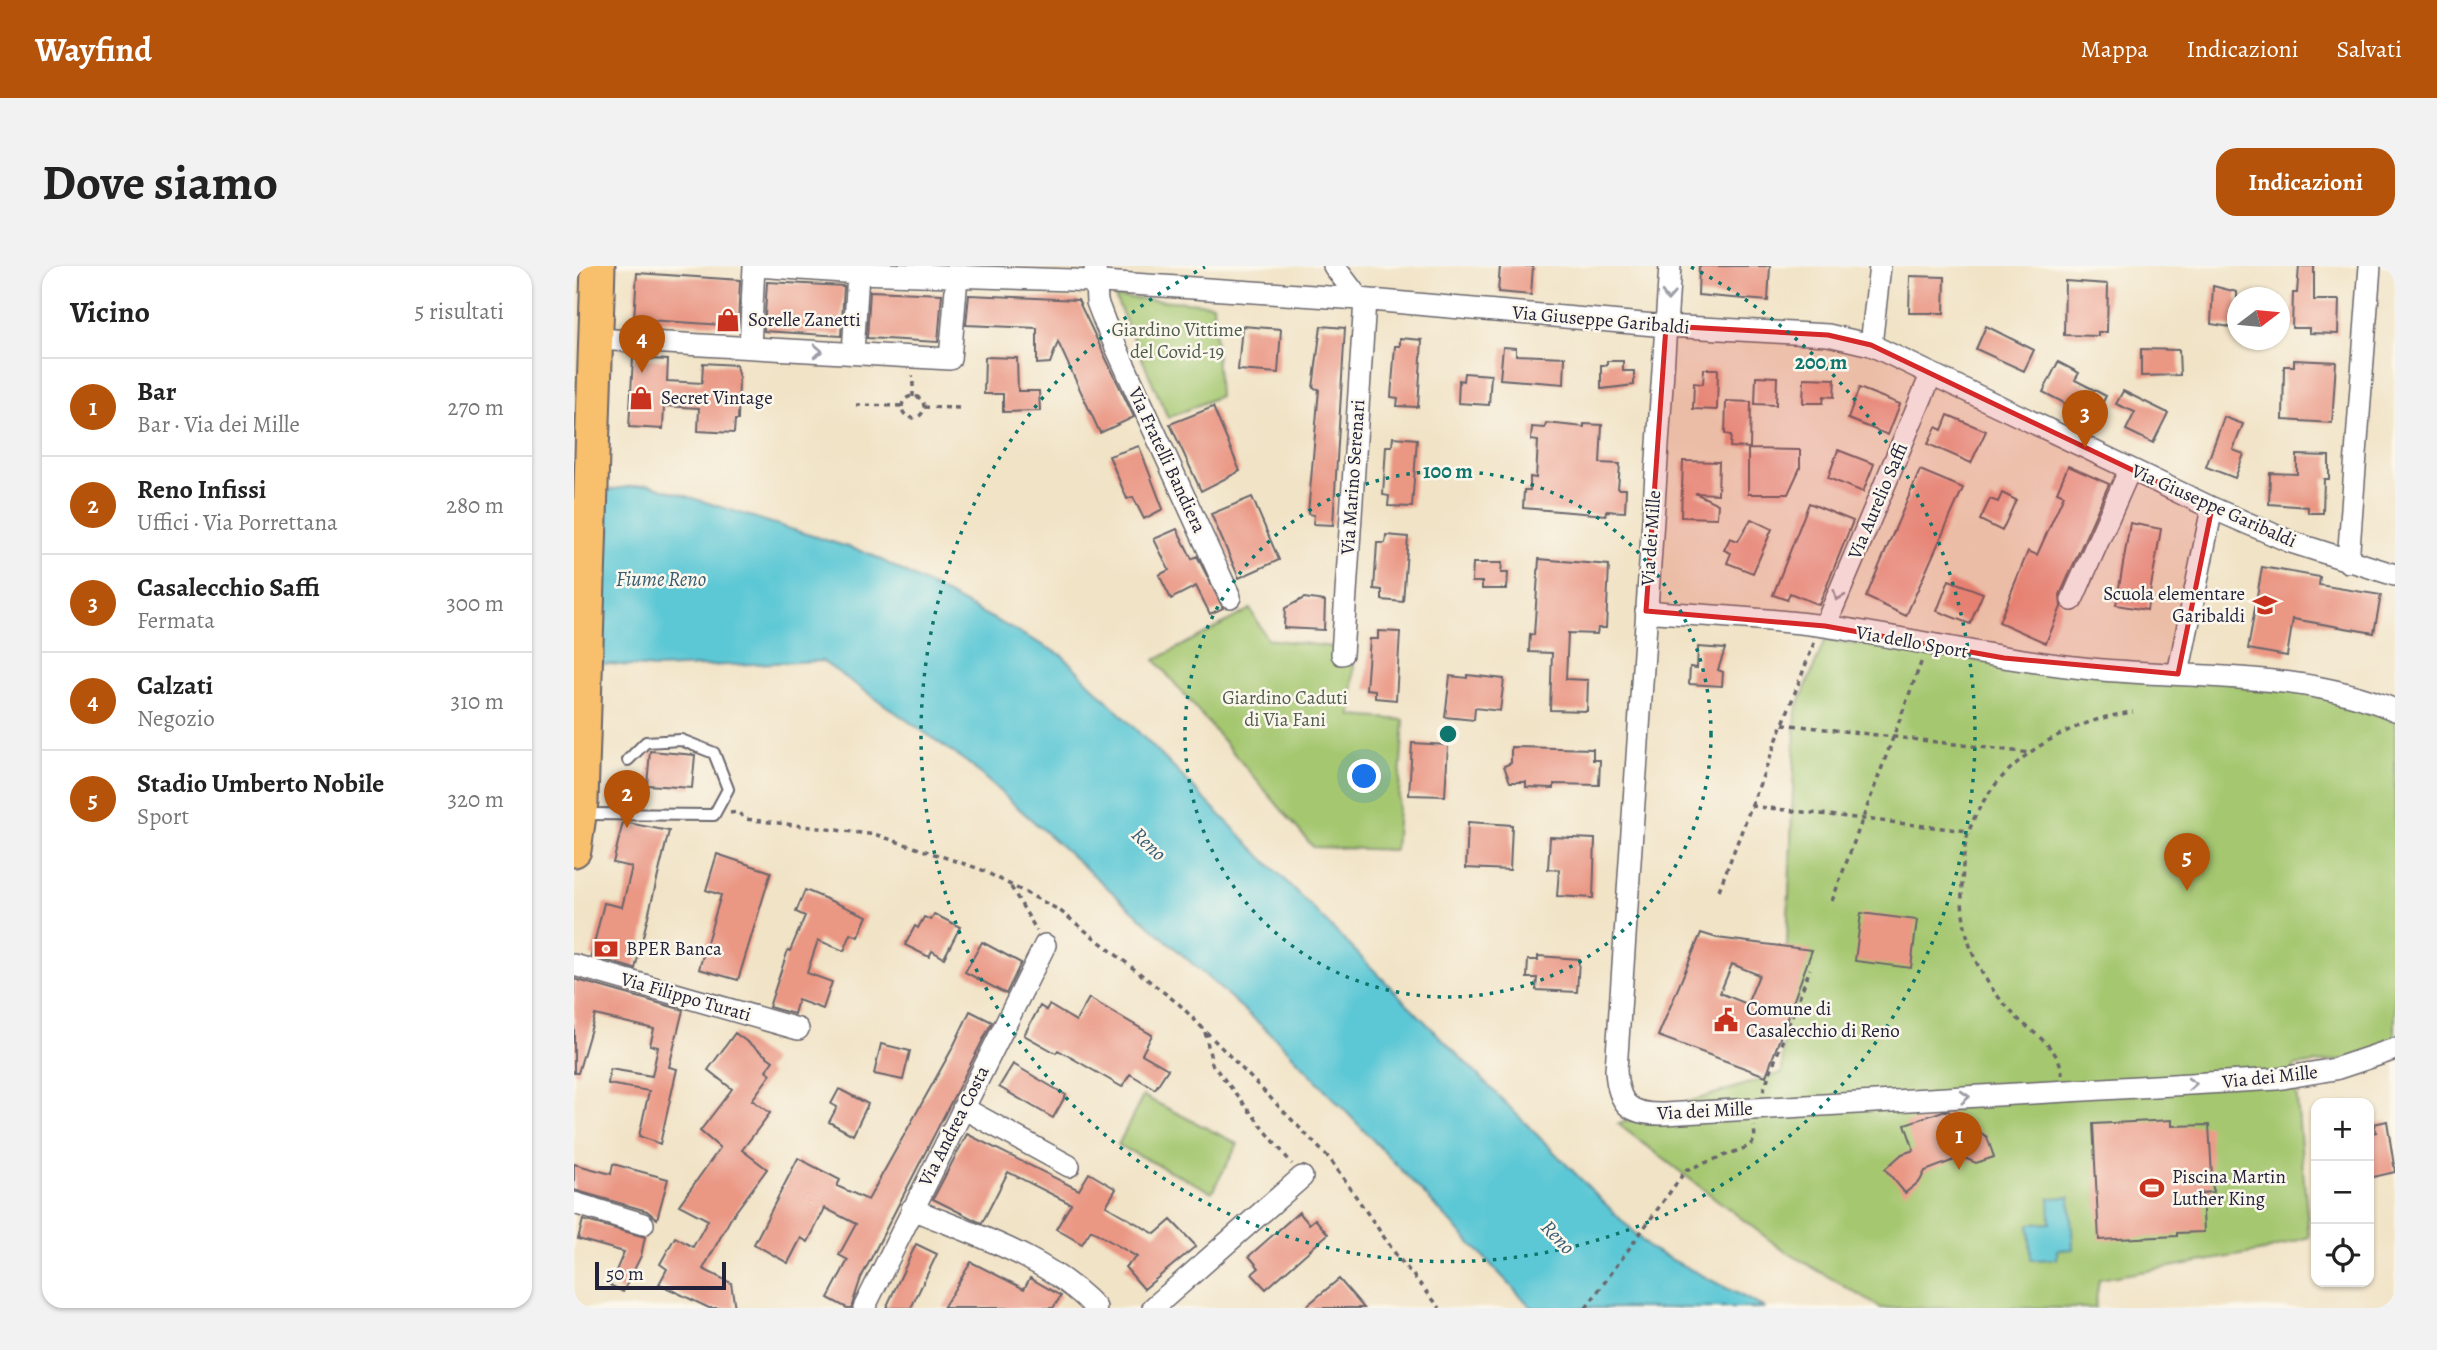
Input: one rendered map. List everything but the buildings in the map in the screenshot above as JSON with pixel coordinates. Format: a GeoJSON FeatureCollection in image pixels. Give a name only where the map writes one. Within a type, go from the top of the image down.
{"type":"FeatureCollection","features":[{"type":"Feature","properties":{"kind":"main road"},"geometry":{"type":"LineString","coordinates":[[574,850],[580,808],[598,266]]}},
{"type":"Feature","properties":{"kind":"street"},"geometry":{"type":"LineString","coordinates":[[750,347],[755,266]]}},
{"type":"Feature","properties":{"kind":"street","name":"Via Giuseppe Garibaldi"},"geometry":{"type":"LineString","coordinates":[[755,266],[957,276],[1094,274],[1667,326],[1828,335],[1871,345],[2211,508],[2291,542],[2395,575]]}},
{"type":"Feature","properties":{"kind":"street"},"geometry":{"type":"LineString","coordinates":[[1334,266],[1362,300]]}},
{"type":"Feature","properties":{"kind":"street","name":"Via dei Mille"},"geometry":{"type":"LineString","coordinates":[[1670,266],[1616,1070],[1617,1089],[1621,1098],[1633,1110],[1654,1114],[2241,1081],[2303,1076],[2335,1069],[2395,1049]]}},
{"type":"Feature","properties":{"kind":"street"},"geometry":{"type":"LineString","coordinates":[[1871,345],[1880,266]]}},
{"type":"Feature","properties":{"kind":"street"},"geometry":{"type":"LineString","coordinates":[[2348,562],[2370,266]]}},
{"type":"Feature","properties":{"kind":"street"},"geometry":{"type":"LineString","coordinates":[[853,353],[858,273]]}},
{"type":"Feature","properties":{"kind":"street","name":"Via Fratelli Bandiera"},"geometry":{"type":"LineString","coordinates":[[1094,274],[1105,323],[1230,597]]}},
{"type":"Feature","properties":{"kind":"street"},"geometry":{"type":"LineString","coordinates":[[596,339],[950,359],[957,276]]}},
{"type":"Feature","properties":{"kind":"street","name":"Via Marino Serenari"},"geometry":{"type":"LineString","coordinates":[[1342,654],[1362,300]]}},
{"type":"Feature","properties":{"kind":"street","name":"Via Aurelio Saffi"},"geometry":{"type":"LineString","coordinates":[[1821,633],[1931,375]]}},
{"type":"Feature","properties":{"kind":"street"},"geometry":{"type":"LineString","coordinates":[[2072,600],[2130,469]]}},
{"type":"Feature","properties":{"kind":"street"},"geometry":{"type":"LineString","coordinates":[[2178,674],[2211,508]]}},
{"type":"Feature","properties":{"kind":"street","name":"Via dello Sport"},"geometry":{"type":"LineString","coordinates":[[1646,611],[1928,645],[2093,669],[2308,686],[2334,690],[2395,710]]}},
{"type":"Feature","properties":{"kind":"street","name":"Via Andrea Costa"},"geometry":{"type":"LineString","coordinates":[[864,1308],[1045,945]]}},
{"type":"Feature","properties":{"kind":"street","name":"Via Filippo Turati"},"geometry":{"type":"LineString","coordinates":[[574,965],[799,1029]]}},
{"type":"Feature","properties":{"kind":"street"},"geometry":{"type":"LineString","coordinates":[[963,1108],[1069,1166]]}},
{"type":"Feature","properties":{"kind":"street"},"geometry":{"type":"LineString","coordinates":[[1153,1308],[1302,1177]]}},
{"type":"Feature","properties":{"kind":"street"},"geometry":{"type":"LineString","coordinates":[[574,1203],[643,1224]]}},
{"type":"Feature","properties":{"kind":"street"},"geometry":{"type":"LineString","coordinates":[[912,1209],[1027,1257],[1084,1295],[1096,1308]]}},
{"type":"Feature","properties":{"kind":"lane"},"geometry":{"type":"LineString","coordinates":[[580,808],[714,815],[729,789],[714,753],[681,740],[646,742],[628,760]]}},
{"type":"Feature","properties":{"kind":"path"},"geometry":{"type":"LineString","coordinates":[[856,405],[903,406],[913,397],[913,376]]}},
{"type":"Feature","properties":{"kind":"path"},"geometry":{"type":"LineString","coordinates":[[913,397],[919,398],[924,407]]}},
{"type":"Feature","properties":{"kind":"path"},"geometry":{"type":"LineString","coordinates":[[903,406],[904,413],[914,418],[920,416],[924,407]]}},
{"type":"Feature","properties":{"kind":"path"},"geometry":{"type":"LineString","coordinates":[[924,407],[961,408]]}},
{"type":"Feature","properties":{"kind":"path"},"geometry":{"type":"LineString","coordinates":[[1719,890],[1821,633]]}},
{"type":"Feature","properties":{"kind":"path"},"geometry":{"type":"LineString","coordinates":[[1832,901],[1928,645]]}},
{"type":"Feature","properties":{"kind":"path"},"geometry":{"type":"LineString","coordinates":[[2062,1091],[2062,1070],[2054,1054],[1996,993],[1968,943],[1961,906],[1969,831],[1989,794],[2011,768],[2031,753],[2070,728],[2099,717],[2133,712]]}},
{"type":"Feature","properties":{"kind":"path"},"geometry":{"type":"LineString","coordinates":[[1783,724],[2031,753]]}},
{"type":"Feature","properties":{"kind":"path"},"geometry":{"type":"LineString","coordinates":[[1751,806],[1969,831]]}},
{"type":"Feature","properties":{"kind":"path"},"geometry":{"type":"LineString","coordinates":[[714,815],[738,812],[745,819],[877,835],[980,869],[1059,910],[1180,1005],[1330,1159],[1397,1256],[1440,1308]]}},
{"type":"Feature","properties":{"kind":"path"},"geometry":{"type":"LineString","coordinates":[[1009,884],[1045,945]]}},
{"type":"Feature","properties":{"kind":"path"},"geometry":{"type":"LineString","coordinates":[[1760,1099],[1810,969]]}},
{"type":"Feature","properties":{"kind":"path"},"geometry":{"type":"LineString","coordinates":[[1205,1030],[1212,1065],[1302,1177]]}},
{"type":"Feature","properties":{"kind":"path"},"geometry":{"type":"LineString","coordinates":[[1586,1308],[1686,1170],[1750,1146],[1755,1139],[1753,1119]]}},
{"type":"Feature","properties":{"kind":"highlighted area"},"geometry":{"type":"Polygon","coordinates":[[[1666,326],[1828,335],[1871,345],[2212,508],[2178,674],[2004,658],[1825,626],[1646,611],[1666,326]]]}},
{"type":"Feature","properties":{"kind":"green space","name":"Giardino Vittime del Covid-19"},"geometry":{"type":"Polygon","coordinates":[[[1115,297],[1213,304],[1219,396],[1168,418],[1115,297]]]}},
{"type":"Feature","properties":{"kind":"green space","name":"Giardino Caduti di Via Fani"},"geometry":{"type":"Polygon","coordinates":[[[1250,609],[1267,639],[1333,647],[1334,663],[1354,664],[1352,716],[1404,720],[1395,850],[1313,847],[1155,660],[1250,609]]]}},
{"type":"Feature","properties":{"kind":"green space"},"geometry":{"type":"Polygon","coordinates":[[[1825,640],[1970,659],[2238,677],[2395,707],[2395,1045],[2350,1059],[2294,1066],[2309,1237],[2264,1251],[2099,1279],[2095,1308],[1881,1308],[1780,1248],[1618,1124],[1782,1073],[1796,711],[1825,640]]]}},
{"type":"Feature","properties":{"kind":"green space"},"geometry":{"type":"Polygon","coordinates":[[[1143,1096],[1238,1144],[1212,1192],[1118,1145],[1143,1096]]]}},
{"type":"Feature","properties":{"kind":"water","name":"Fiume Reno"},"geometry":{"type":"Polygon","coordinates":[[[648,484],[870,554],[1062,655],[1649,1248],[1765,1308],[1532,1308],[1281,1043],[968,763],[822,661],[656,668],[574,661],[574,495],[648,484]]]}},
{"type":"Feature","properties":{"kind":"water"},"geometry":{"type":"Polygon","coordinates":[[[2070,1197],[2073,1249],[2057,1250],[2057,1259],[2031,1260],[2029,1224],[2050,1223],[2049,1198],[2070,1197]]]}},
{"type":"Feature","properties":{"kind":"place","name":"Sorelle Zanetti"},"geometry":{"type":"Point","coordinates":[728,320]}},
{"type":"Feature","properties":{"kind":"place","name":"Calzati"},"geometry":{"type":"Point","coordinates":[642,373]}},
{"type":"Feature","properties":{"kind":"place","name":"Secret Vintage"},"geometry":{"type":"Point","coordinates":[641,398]}},
{"type":"Feature","properties":{"kind":"place","name":"Casalecchio Saffi"},"geometry":{"type":"Point","coordinates":[2085,448]}},
{"type":"Feature","properties":{"kind":"place","name":"Scuola elementare Garibaldi"},"geometry":{"type":"Point","coordinates":[2265,605]}},
{"type":"Feature","properties":{"kind":"place","name":"Reno Infissi"},"geometry":{"type":"Point","coordinates":[627,828]}},
{"type":"Feature","properties":{"kind":"place","name":"Stadio Umberto Nobile"},"geometry":{"type":"Point","coordinates":[2187,891]}},
{"type":"Feature","properties":{"kind":"place","name":"BPER Banca"},"geometry":{"type":"Point","coordinates":[606,949]}},
{"type":"Feature","properties":{"kind":"place","name":"Comune di Casalecchio di Reno"},"geometry":{"type":"Point","coordinates":[1726,1020]}},
{"type":"Feature","properties":{"kind":"place","name":"Bar"},"geometry":{"type":"Point","coordinates":[1959,1170]}},
{"type":"Feature","properties":{"kind":"place","name":"Piscina Martin Luther King"},"geometry":{"type":"Point","coordinates":[2152,1188]}},
{"type":"Feature","properties":{"kind":"water label","name":"Reno"},"geometry":{"type":"Point","coordinates":[1149,844]}},
{"type":"Feature","properties":{"kind":"water label","name":"Reno"},"geometry":{"type":"Point","coordinates":[1558,1237]}}]}
